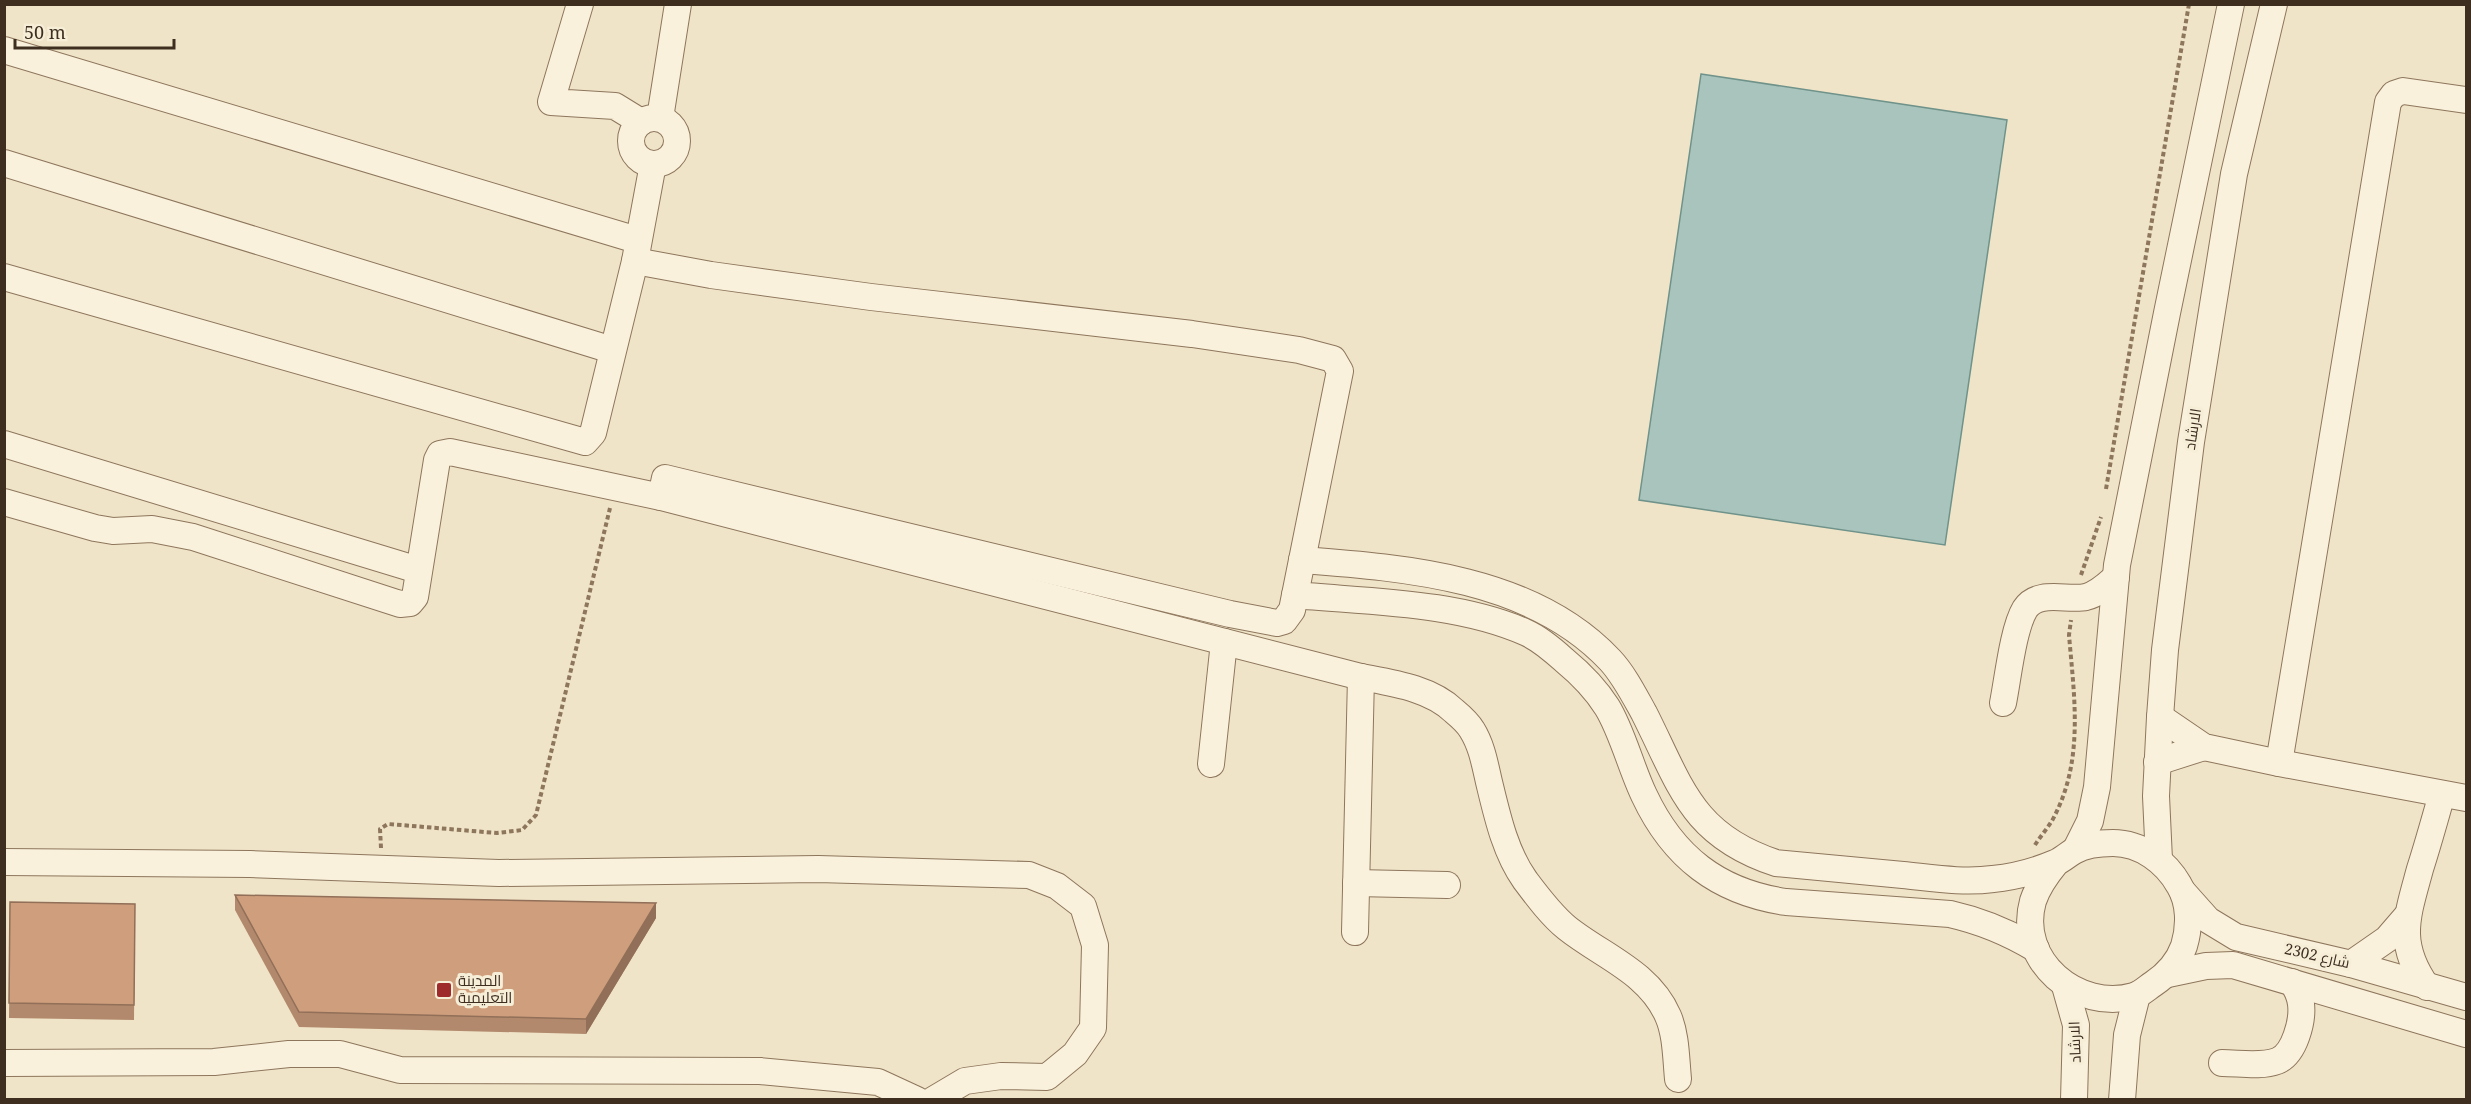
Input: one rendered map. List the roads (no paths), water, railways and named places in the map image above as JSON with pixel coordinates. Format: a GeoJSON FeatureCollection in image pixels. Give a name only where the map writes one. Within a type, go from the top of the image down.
{"type":"FeatureCollection","features":[{"type":"Feature","properties":{"kind":"street"},"geometry":{"type":"LineString","coordinates":[[580,4],[551,102],[615,105],[650,120],[674,128],[677,144],[675,152],[669,159],[653,164],[644,162],[637,156],[632,148],[631,138],[634,129],[650,120],[678,4]]}},
{"type":"Feature","properties":{"kind":"street"},"geometry":{"type":"LineString","coordinates":[[2216,4],[2217,68]]}},
{"type":"Feature","properties":{"kind":"street"},"geometry":{"type":"LineString","coordinates":[[1302,560],[1409,572],[1475,584],[1504,593],[1580,632],[1611,661],[1632,691],[1691,806],[1708,826],[1728,842],[1752,855],[1776,863],[1974,881],[2013,875],[2066,856],[2097,843],[2119,843],[2140,849],[2159,860],[2173,874],[2183,891],[2188,913],[2187,935],[2180,956],[2168,974],[2137,995],[2119,999],[2100,999],[2065,986],[2048,969],[2036,949],[2031,926],[2033,902],[2042,881],[2066,856],[2090,820],[2097,787],[2116,577],[2231,4]]}},
{"type":"Feature","properties":{"kind":"street","name":"الارشاد"},"geometry":{"type":"LineString","coordinates":[[2159,860],[2156,796],[2165,650],[2191,442],[2234,174],[2274,4]]}},
{"type":"Feature","properties":{"kind":"street"},"geometry":{"type":"LineString","coordinates":[[4,50],[636,251],[765,283],[1192,334],[1326,356],[1338,364],[1340,371],[1295,595],[1289,616],[1284,621],[1270,622],[665,478],[661,497]]}},
{"type":"Feature","properties":{"kind":"street"},"geometry":{"type":"LineString","coordinates":[[2279,763],[2388,102],[2394,94],[2403,91],[2466,100]]}},
{"type":"Feature","properties":{"kind":"street"},"geometry":{"type":"LineString","coordinates":[[4,164],[612,350]]}},
{"type":"Feature","properties":{"kind":"street"},"geometry":{"type":"LineString","coordinates":[[4,277],[581,443],[589,440],[593,433],[636,251],[653,164]]}},
{"type":"Feature","properties":{"kind":"street"},"geometry":{"type":"LineString","coordinates":[[4,444],[418,570]]}},
{"type":"Feature","properties":{"kind":"street"},"geometry":{"type":"LineString","coordinates":[[4,502],[95,528],[113,531],[152,529],[193,537],[400,604],[410,603],[415,597],[440,454],[450,452],[661,497],[1407,687],[1432,696],[1451,708],[1472,730],[1482,753],[1497,814],[1523,878],[1566,927],[1632,972],[1646,983],[1661,1000],[1670,1018],[1678,1078]]}},
{"type":"Feature","properties":{"kind":"street"},"geometry":{"type":"LineString","coordinates":[[193,537],[264,524]]}},
{"type":"Feature","properties":{"kind":"street"},"geometry":{"type":"LineString","coordinates":[[2002,702],[2017,631],[2026,608],[2031,602],[2043,597],[2073,598],[2096,593],[2116,577]]}},
{"type":"Feature","properties":{"kind":"street"},"geometry":{"type":"LineString","coordinates":[[1295,595],[1400,604],[1467,614],[1528,634],[1555,651],[1585,678],[1608,709],[1644,796],[1682,853],[1705,873],[1734,889],[1764,899],[1786,902],[1950,914],[2006,931],[2036,949]]}},
{"type":"Feature","properties":{"kind":"street"},"geometry":{"type":"LineString","coordinates":[[2073,598],[2094,614],[2111,636]]}},
{"type":"Feature","properties":{"kind":"street"},"geometry":{"type":"LineString","coordinates":[[1211,764],[1224,642]]}},
{"type":"Feature","properties":{"kind":"street"},"geometry":{"type":"LineString","coordinates":[[1355,932],[1361,677]]}},
{"type":"Feature","properties":{"kind":"street"},"geometry":{"type":"LineString","coordinates":[[2160,717],[2204,747],[2454,796],[2406,917],[2387,939],[2351,964]]}},
{"type":"Feature","properties":{"kind":"street"},"geometry":{"type":"LineString","coordinates":[[2157,762],[2204,747]]}},
{"type":"Feature","properties":{"kind":"street"},"geometry":{"type":"LineString","coordinates":[[4,862],[250,864],[499,873],[818,869],[1029,875],[1057,886],[1083,906],[1095,945],[1093,1028],[1075,1054],[1047,1077],[1001,1076],[965,1081],[933,1100]]}},
{"type":"Feature","properties":{"kind":"street"},"geometry":{"type":"LineString","coordinates":[[1356,883],[1447,885]]}},
{"type":"Feature","properties":{"kind":"street","name":"شارع 2302"},"geometry":{"type":"LineString","coordinates":[[2183,891],[2208,920],[2229,934],[2351,964],[2466,998]]}},
{"type":"Feature","properties":{"kind":"street"},"geometry":{"type":"LineString","coordinates":[[2406,917],[2411,960],[2427,987]]}},
{"type":"Feature","properties":{"kind":"street","name":"شارع 2302"},"geometry":{"type":"LineString","coordinates":[[2168,974],[2206,966],[2233,965],[2466,1034]]}},
{"type":"Feature","properties":{"kind":"street"},"geometry":{"type":"LineString","coordinates":[[2292,982],[2299,996],[2301,1018]]}},
{"type":"Feature","properties":{"kind":"street","name":"الارشاد"},"geometry":{"type":"LineString","coordinates":[[2065,986],[2076,1025],[2074,1100]]}},
{"type":"Feature","properties":{"kind":"street"},"geometry":{"type":"LineString","coordinates":[[2222,1064],[2269,1063],[2281,1059],[2289,1051],[2301,1018],[2316,1001],[2330,994]]}},
{"type":"Feature","properties":{"kind":"street"},"geometry":{"type":"LineString","coordinates":[[2122,1100],[2127,1035],[2137,995]]}},
{"type":"Feature","properties":{"kind":"street"},"geometry":{"type":"LineString","coordinates":[[4,1063],[214,1062],[289,1053],[340,1053],[400,1071],[760,1071],[878,1082],[916,1100]]}},
{"type":"Feature","properties":{"kind":"water"},"geometry":{"type":"Polygon","coordinates":[[[1701,74],[2007,120],[1945,545],[1639,500],[1701,74]]]}},
{"type":"Feature","properties":{"kind":"place","name":"المدينة التعليمية"},"geometry":{"type":"Point","coordinates":[444,990]}}]}
